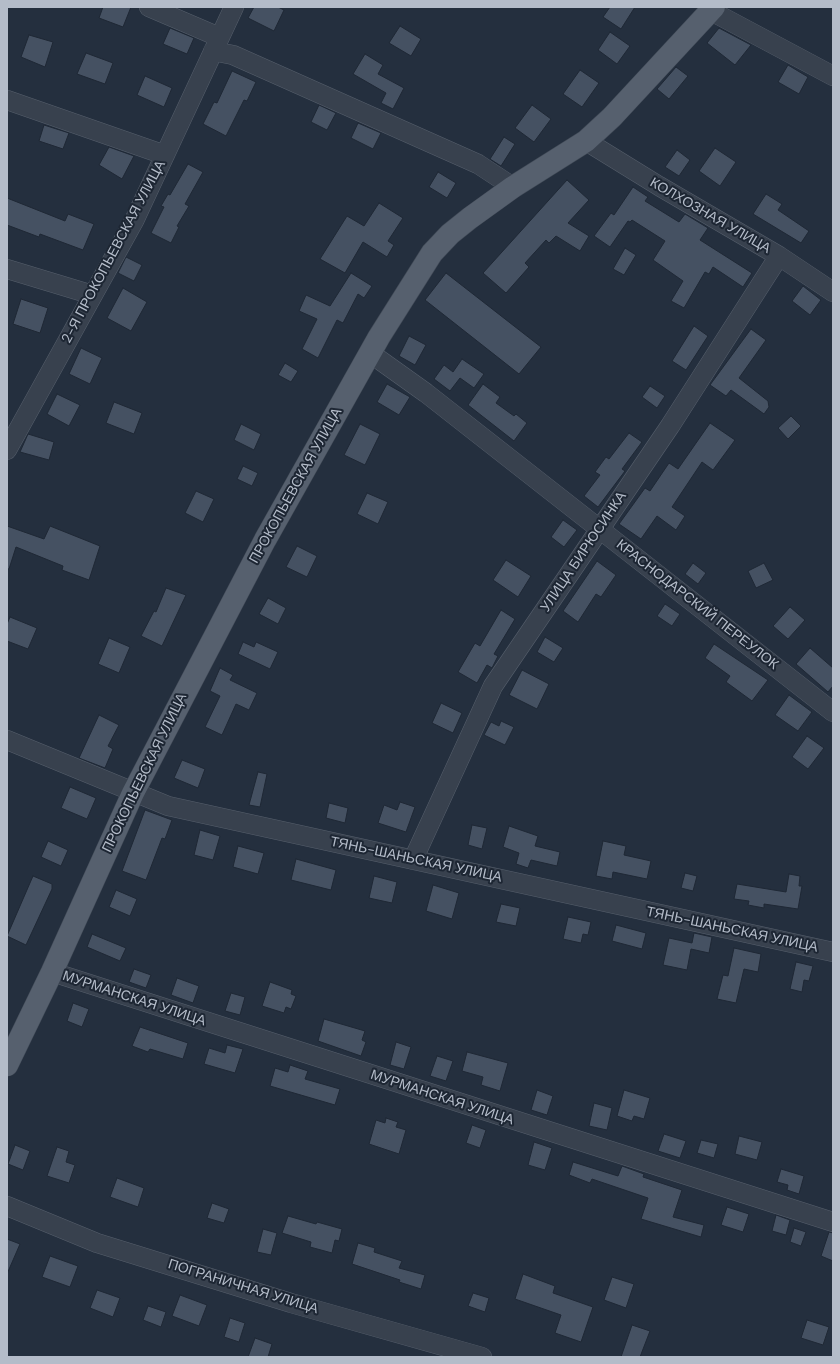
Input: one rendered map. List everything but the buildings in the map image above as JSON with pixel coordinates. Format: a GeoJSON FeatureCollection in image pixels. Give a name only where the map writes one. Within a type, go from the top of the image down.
{"type":"FeatureCollection","features":[{"type":"Feature","properties":{"kind":"main road","name":"ПРОКОПЬЕВСКАЯ УЛИЦА"},"geometry":{"type":"LineString","coordinates":[[7,1065],[52,972],[133,792],[265,540],[370,353],[432,253],[450,234],[470,218],[513,187],[586,141],[612,117],[712,9]]}},
{"type":"Feature","properties":{"kind":"street"},"geometry":{"type":"LineString","coordinates":[[149,7],[234,55],[470,161],[513,187]]}},
{"type":"Feature","properties":{"kind":"street","name":"2-Я ПРОКОПЬЕВСКАЯ УЛИЦА"},"geometry":{"type":"LineString","coordinates":[[8,446],[134,221],[234,7]]}},
{"type":"Feature","properties":{"kind":"street"},"geometry":{"type":"LineString","coordinates":[[712,9],[833,76]]}},
{"type":"Feature","properties":{"kind":"street"},"geometry":{"type":"LineString","coordinates":[[7,100],[165,154]]}},
{"type":"Feature","properties":{"kind":"street","name":"КОЛХОЗНАЯ УЛИЦА"},"geometry":{"type":"LineString","coordinates":[[586,141],[659,186],[779,256],[833,292]]}},
{"type":"Feature","properties":{"kind":"street","name":"УЛИЦА БИРЮСИНКА"},"geometry":{"type":"LineString","coordinates":[[413,860],[493,686],[599,528],[670,426],[779,256]]}},
{"type":"Feature","properties":{"kind":"street"},"geometry":{"type":"LineString","coordinates":[[7,269],[93,295]]}},
{"type":"Feature","properties":{"kind":"street","name":"КРАСНОДАРСКИЙ ПЕРЕУЛОК"},"geometry":{"type":"LineString","coordinates":[[370,353],[426,393],[833,712]]}},
{"type":"Feature","properties":{"kind":"street","name":"ТЯНЬ-ШАНЬСКАЯ УЛИЦА"},"geometry":{"type":"LineString","coordinates":[[7,740],[168,806],[833,952]]}},
{"type":"Feature","properties":{"kind":"street","name":"МУРМАНСКАЯ УЛИЦА"},"geometry":{"type":"LineString","coordinates":[[52,972],[833,1222]]}},
{"type":"Feature","properties":{"kind":"street","name":"ПОГРАНИЧНАЯ УЛИЦА"},"geometry":{"type":"LineString","coordinates":[[7,1206],[97,1243],[292,1303],[482,1357]]}}]}
